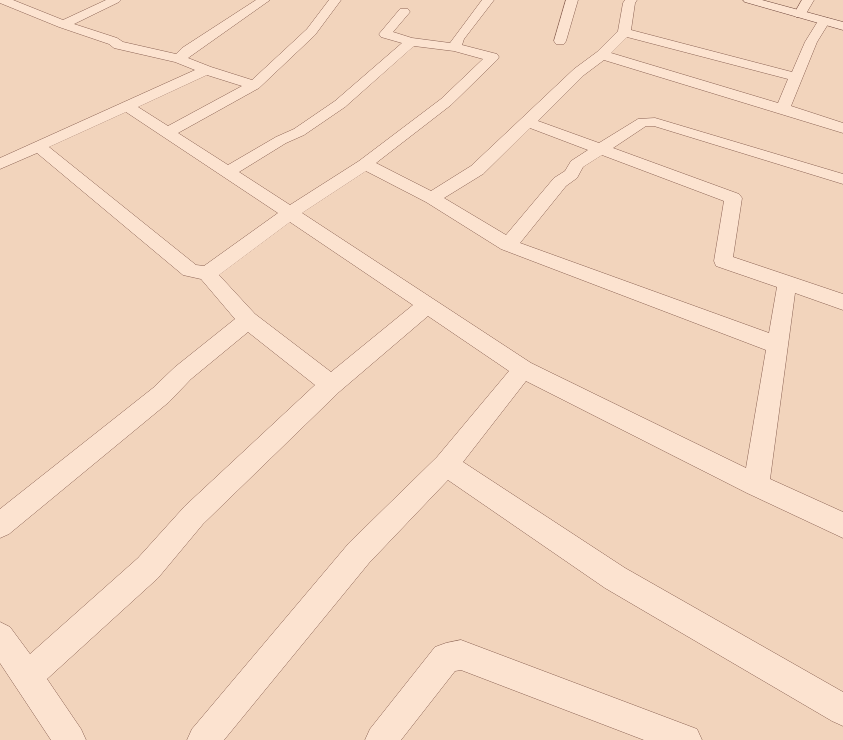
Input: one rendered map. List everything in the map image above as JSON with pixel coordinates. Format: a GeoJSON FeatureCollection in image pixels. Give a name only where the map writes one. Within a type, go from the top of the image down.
{"type":"FeatureCollection","features":[{"type":"Feature","properties":{"kind":"street"},"geometry":{"type":"LineString","coordinates":[[3,0],[63,24],[113,41],[119,45],[179,59],[206,70],[254,84]]}},
{"type":"Feature","properties":{"kind":"street"},"geometry":{"type":"LineString","coordinates":[[63,24],[115,0]]}},
{"type":"Feature","properties":{"kind":"street"},"geometry":{"type":"LineString","coordinates":[[179,59],[187,51],[264,0]]}},
{"type":"Feature","properties":{"kind":"street"},"geometry":{"type":"LineString","coordinates":[[168,132],[254,84],[311,32],[335,0]]}},
{"type":"Feature","properties":{"kind":"street"},"geometry":{"type":"LineString","coordinates":[[455,47],[458,39],[488,0]]}},
{"type":"Feature","properties":{"kind":"street"},"geometry":{"type":"LineString","coordinates":[[560,41],[572,0]]}},
{"type":"Feature","properties":{"kind":"street"},"geometry":{"type":"LineString","coordinates":[[432,198],[477,170],[579,72],[602,55],[624,32],[629,3],[631,0]]}},
{"type":"Feature","properties":{"kind":"street"},"geometry":{"type":"LineString","coordinates":[[749,0],[843,26]]}},
{"type":"Feature","properties":{"kind":"street"},"geometry":{"type":"LineString","coordinates":[[800,14],[808,0]]}},
{"type":"Feature","properties":{"kind":"street"},"geometry":{"type":"LineString","coordinates":[[207,274],[290,212],[365,164],[446,102],[492,57],[455,47],[411,42],[385,34],[404,12]]}},
{"type":"Feature","properties":{"kind":"street"},"geometry":{"type":"LineString","coordinates":[[787,110],[784,106],[796,77],[811,42],[824,21]]}},
{"type":"Feature","properties":{"kind":"street"},"geometry":{"type":"LineString","coordinates":[[624,32],[796,77]]}},
{"type":"Feature","properties":{"kind":"street"},"geometry":{"type":"LineString","coordinates":[[228,172],[281,140],[299,132],[340,104],[411,42]]}},
{"type":"Feature","properties":{"kind":"street"},"geometry":{"type":"LineString","coordinates":[[602,55],[843,128]]}},
{"type":"Feature","properties":{"kind":"street"},"geometry":{"type":"LineString","coordinates":[[0,164],[206,70]]}},
{"type":"Feature","properties":{"kind":"street"},"geometry":{"type":"LineString","coordinates":[[127,106],[290,212],[523,369],[756,485],[843,525]]}},
{"type":"Feature","properties":{"kind":"street"},"geometry":{"type":"LineString","coordinates":[[528,122],[733,198],[723,260],[843,302]]}},
{"type":"Feature","properties":{"kind":"street"},"geometry":{"type":"LineString","coordinates":[[508,245],[560,182],[571,174],[577,164],[643,122],[655,122],[843,179]]}},
{"type":"Feature","properties":{"kind":"street"},"geometry":{"type":"LineString","coordinates":[[38,146],[190,270],[207,274],[248,320],[331,385]]}},
{"type":"Feature","properties":{"kind":"street"},"geometry":{"type":"LineString","coordinates":[[365,164],[432,198],[508,245],[777,345]]}},
{"type":"Feature","properties":{"kind":"street"},"geometry":{"type":"LineString","coordinates":[[756,485],[787,283]]}},
{"type":"Feature","properties":{"kind":"street"},"geometry":{"type":"LineString","coordinates":[[27,677],[148,568],[194,515],[331,385],[427,305]]}},
{"type":"Feature","properties":{"kind":"street"},"geometry":{"type":"LineString","coordinates":[[0,525],[161,395],[184,372],[248,320]]}},
{"type":"Feature","properties":{"kind":"street"},"geometry":{"type":"LineString","coordinates":[[202,740],[359,553],[446,465],[523,369]]}},
{"type":"Feature","properties":{"kind":"street"},"geometry":{"type":"LineString","coordinates":[[446,465],[615,578],[843,710]]}},
{"type":"Feature","properties":{"kind":"street"},"geometry":{"type":"LineString","coordinates":[[0,638],[70,740]]}},
{"type":"Feature","properties":{"kind":"street"},"geometry":{"type":"LineString","coordinates":[[381,740],[446,658],[461,655],[686,740]]}}]}
